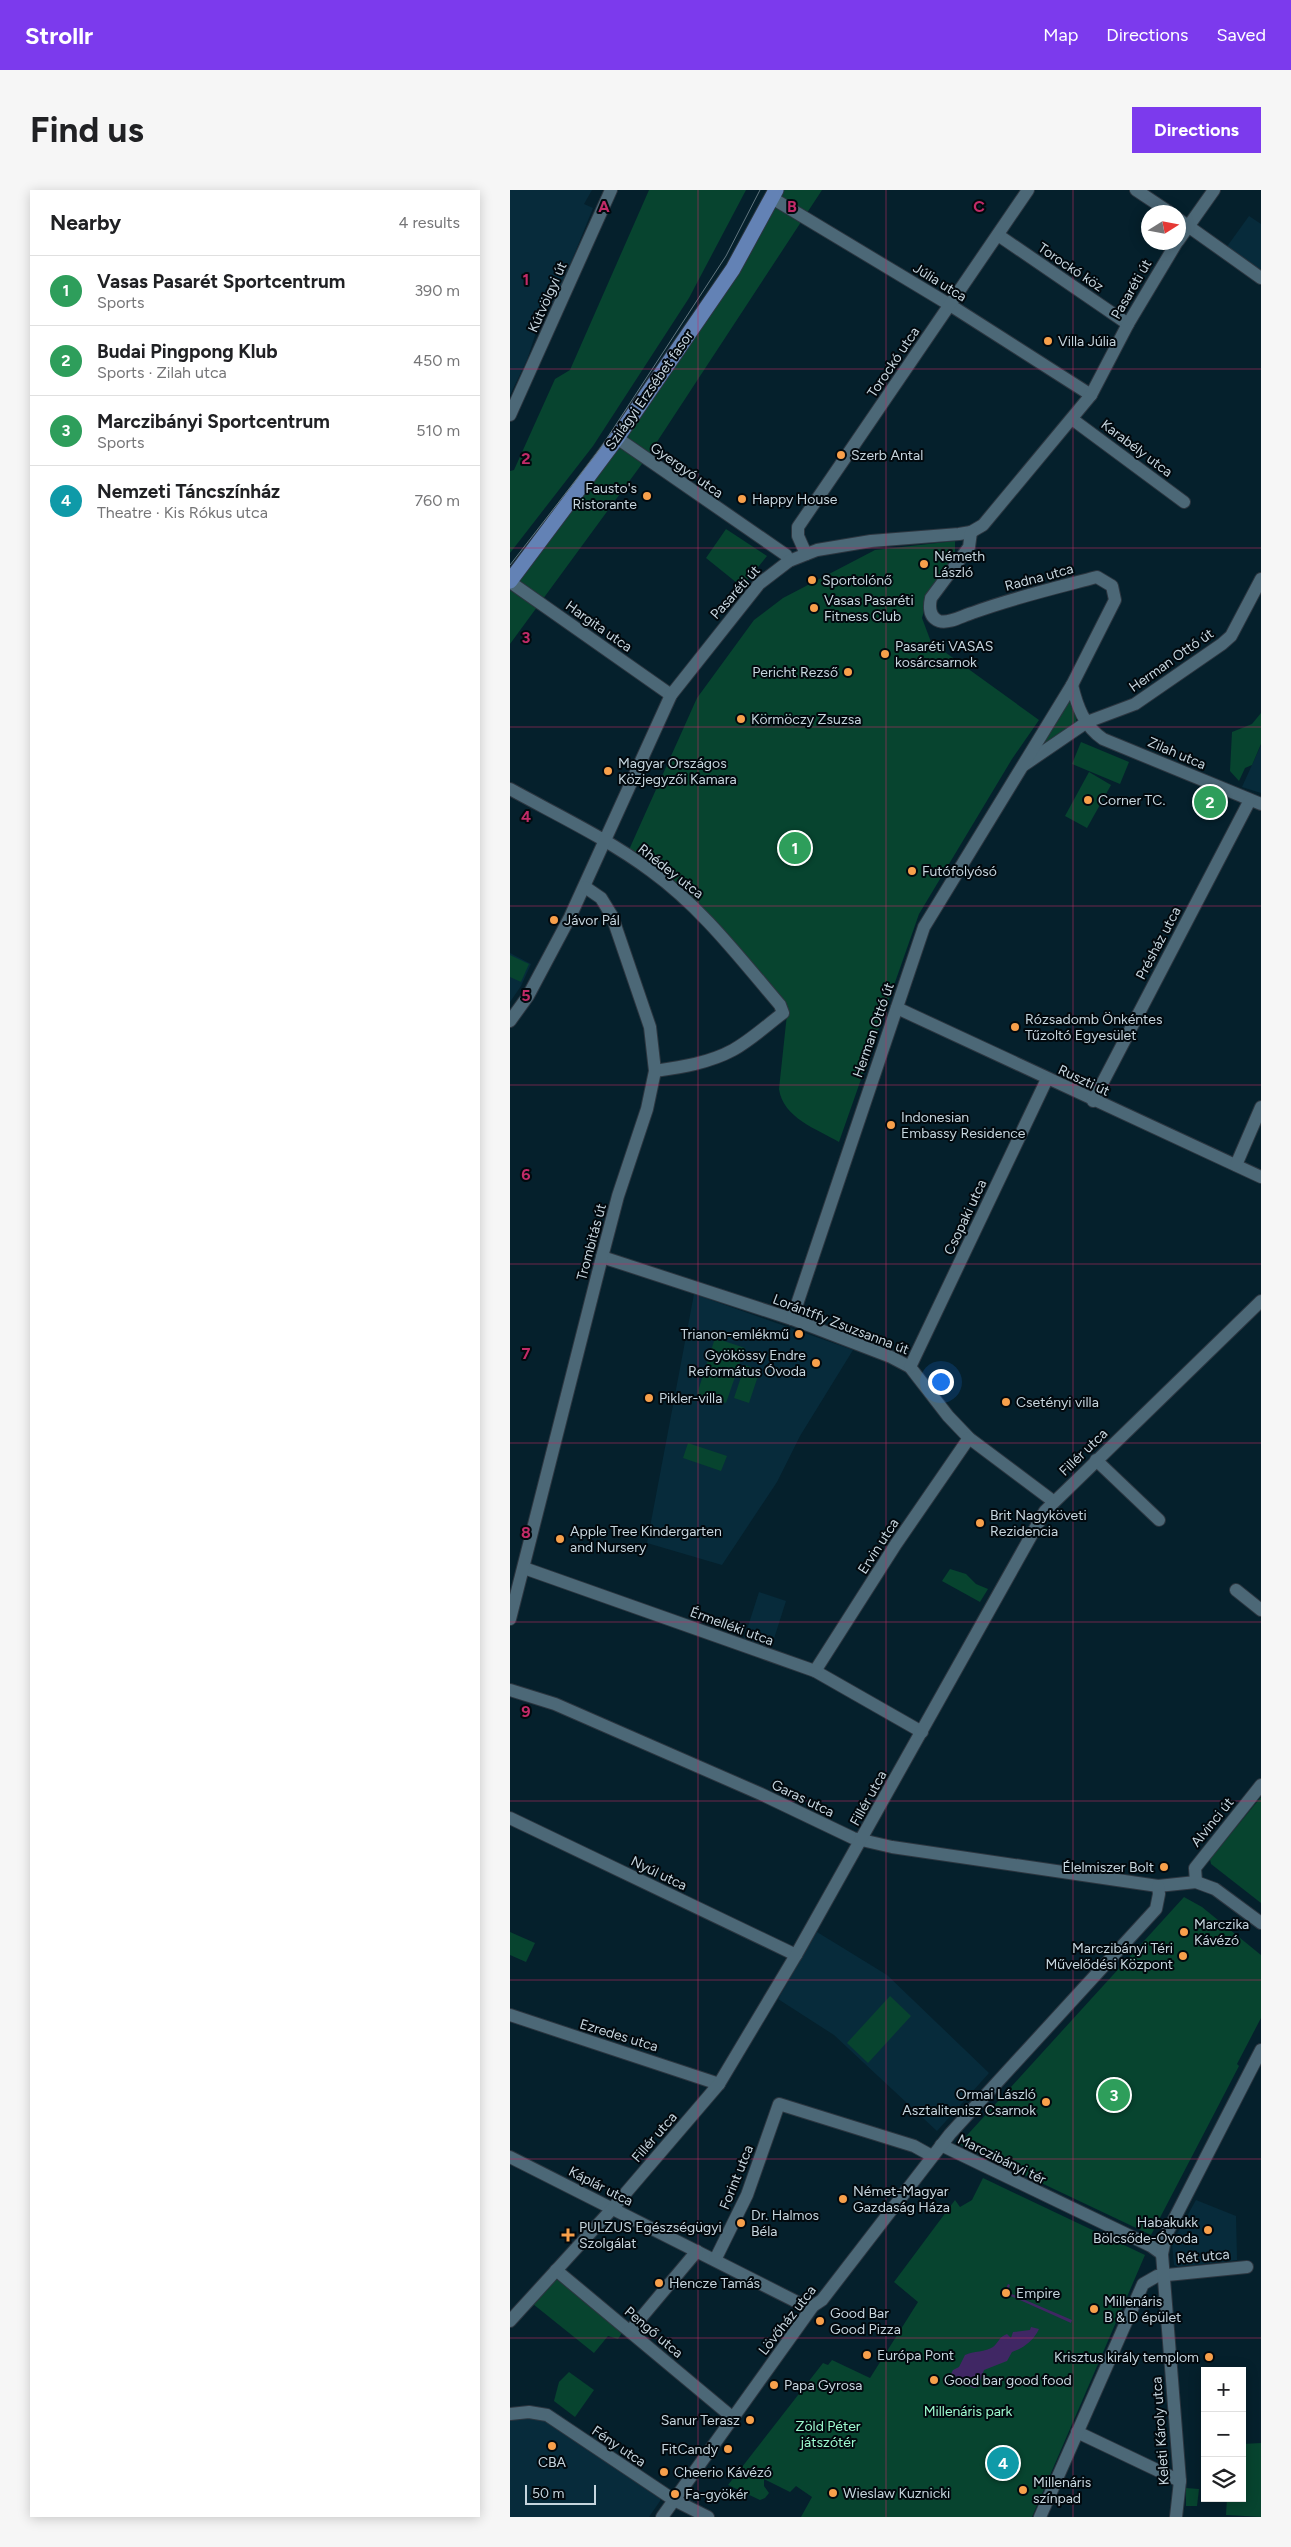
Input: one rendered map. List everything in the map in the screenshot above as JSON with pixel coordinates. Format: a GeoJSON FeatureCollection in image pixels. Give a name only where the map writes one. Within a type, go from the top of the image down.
{"type":"FeatureCollection","features":[{"type":"Feature","properties":{"kind":"main road","name":"Szilágyi Erzsébet fasor"},"geometry":{"type":"LineString","coordinates":[[510,581],[617,438],[733,269],[774,194]]}},
{"type":"Feature","properties":{"kind":"street","name":"Kútvölgyi út"},"geometry":{"type":"LineString","coordinates":[[510,415],[610,190]]}},
{"type":"Feature","properties":{"kind":"street","name":"Torockó utca"},"geometry":{"type":"LineString","coordinates":[[806,554],[798,536],[798,527],[1028,190]]}},
{"type":"Feature","properties":{"kind":"street"},"geometry":{"type":"LineString","coordinates":[[1136,190],[1158,205]]}},
{"type":"Feature","properties":{"kind":"street","name":"Pasaréti út"},"geometry":{"type":"LineString","coordinates":[[1186,220],[1214,190]]}},
{"type":"Feature","properties":{"kind":"street","name":"Júlia utca"},"geometry":{"type":"LineString","coordinates":[[774,194],[1090,395]]}},
{"type":"Feature","properties":{"kind":"street"},"geometry":{"type":"LineString","coordinates":[[1186,223],[1261,278]]}},
{"type":"Feature","properties":{"kind":"street","name":"Torockó köz"},"geometry":{"type":"LineString","coordinates":[[998,235],[1128,324]]}},
{"type":"Feature","properties":{"kind":"street","name":"Pasaréti út"},"geometry":{"type":"LineString","coordinates":[[510,1021],[528,996],[585,887],[671,695],[746,598],[767,576],[789,561],[806,554],[839,546],[965,533],[988,520],[1090,395],[1128,324],[1173,250]]}},
{"type":"Feature","properties":{"kind":"street","name":"Karabély utca"},"geometry":{"type":"LineString","coordinates":[[1072,419],[1184,502]]}},
{"type":"Feature","properties":{"kind":"street","name":"Gyergyó utca"},"geometry":{"type":"LineString","coordinates":[[617,438],[781,552],[789,561]]}},
{"type":"Feature","properties":{"kind":"street","name":"Radna utca"},"geometry":{"type":"LineString","coordinates":[[965,533],[969,547],[931,598],[929,606],[932,616],[937,620],[946,622],[987,607],[1097,577],[1112,586],[1115,600],[1072,685],[1049,722]]}},
{"type":"Feature","properties":{"kind":"street","name":"Herman Ottó út"},"geometry":{"type":"LineString","coordinates":[[1020,768],[1087,722],[1135,704],[1222,644],[1231,636],[1261,579]]}},
{"type":"Feature","properties":{"kind":"street","name":"Hargita utca"},"geometry":{"type":"LineString","coordinates":[[510,581],[671,695]]}},
{"type":"Feature","properties":{"kind":"street"},"geometry":{"type":"LineString","coordinates":[[1072,685],[1077,705],[1087,722]]}},
{"type":"Feature","properties":{"kind":"street","name":"Herman Ottó út"},"geometry":{"type":"LineString","coordinates":[[792,1319],[924,927],[1049,722]]}},
{"type":"Feature","properties":{"kind":"street","name":"Zilah utca"},"geometry":{"type":"LineString","coordinates":[[1087,722],[1091,729],[1103,739],[1255,802]]}},
{"type":"Feature","properties":{"kind":"street","name":"Rhédey utca"},"geometry":{"type":"LineString","coordinates":[[510,789],[606,843],[651,871],[710,923],[780,1005],[783,1013],[734,1050],[681,1067],[655,1071]]}},
{"type":"Feature","properties":{"kind":"street","name":"Présház utca"},"geometry":{"type":"LineString","coordinates":[[1093,1101],[1255,802]]}},
{"type":"Feature","properties":{"kind":"street","name":"Trombitás út"},"geometry":{"type":"LineString","coordinates":[[510,1619],[618,1196],[647,1109],[655,1071],[650,1027],[612,916],[602,898],[585,887]]}},
{"type":"Feature","properties":{"kind":"street","name":"Ruszti út"},"geometry":{"type":"LineString","coordinates":[[896,1008],[1093,1101],[1261,1177]]}},
{"type":"Feature","properties":{"kind":"street","name":"Csopaki utca"},"geometry":{"type":"LineString","coordinates":[[910,1367],[1047,1079]]}},
{"type":"Feature","properties":{"kind":"street"},"geometry":{"type":"LineString","coordinates":[[1236,1165],[1261,1108]]}},
{"type":"Feature","properties":{"kind":"street","name":"Lorántffy Zsuzsanna út"},"geometry":{"type":"LineString","coordinates":[[602,1257],[792,1319],[891,1357],[910,1367],[948,1416],[969,1438],[1053,1501]]}},
{"type":"Feature","properties":{"kind":"street","name":"Fillér utca"},"geometry":{"type":"LineString","coordinates":[[510,2321],[612,2209],[720,2084],[796,1955],[1045,1511],[1053,1501],[1261,1301]]}},
{"type":"Feature","properties":{"kind":"street","name":"Ervin utca"},"geometry":{"type":"LineString","coordinates":[[814,1671],[896,1544],[969,1438]]}},
{"type":"Feature","properties":{"kind":"street"},"geometry":{"type":"LineString","coordinates":[[1096,1460],[1159,1520]]}},
{"type":"Feature","properties":{"kind":"street","name":"Érmelléki utca"},"geometry":{"type":"LineString","coordinates":[[524,1568],[814,1671],[922,1732]]}},
{"type":"Feature","properties":{"kind":"street"},"geometry":{"type":"LineString","coordinates":[[1236,1590],[1261,1610]]}},
{"type":"Feature","properties":{"kind":"street","name":"Garas utca"},"geometry":{"type":"LineString","coordinates":[[510,1690],[555,1704],[861,1840],[892,1847],[1158,1886]]}},
{"type":"Feature","properties":{"kind":"street","name":"Alvinci út"},"geometry":{"type":"LineString","coordinates":[[1196,1882],[1195,1868],[1261,1785]]}},
{"type":"Feature","properties":{"kind":"street","name":"Nyúl utca"},"geometry":{"type":"LineString","coordinates":[[510,1818],[796,1955]]}},
{"type":"Feature","properties":{"kind":"street"},"geometry":{"type":"LineString","coordinates":[[1158,1886],[1196,1882],[1215,1889],[1261,1924]]}},
{"type":"Feature","properties":{"kind":"street"},"geometry":{"type":"LineString","coordinates":[[1196,1882],[1261,1933]]}},
{"type":"Feature","properties":{"kind":"street","name":"Marczibányi tér"},"geometry":{"type":"LineString","coordinates":[[1158,1886],[1159,1894],[1156,1909],[941,2145],[1151,2246],[1162,2254]]}},
{"type":"Feature","properties":{"kind":"street","name":"Ezredes utca"},"geometry":{"type":"LineString","coordinates":[[510,2015],[720,2084]]}},
{"type":"Feature","properties":{"kind":"street"},"geometry":{"type":"LineString","coordinates":[[1162,2254],[1166,2235],[1261,2050]]}},
{"type":"Feature","properties":{"kind":"street","name":"Forint utca"},"geometry":{"type":"LineString","coordinates":[[714,2260],[747,2195],[780,2104],[914,2146],[932,2156]]}},
{"type":"Feature","properties":{"kind":"street","name":"Lövőház utca"},"geometry":{"type":"LineString","coordinates":[[662,2517],[732,2416],[813,2306],[822,2300],[941,2145]]}},
{"type":"Feature","properties":{"kind":"street","name":"Káplár utca"},"geometry":{"type":"LineString","coordinates":[[510,2157],[801,2304],[813,2306]]}},
{"type":"Feature","properties":{"kind":"street"},"geometry":{"type":"LineString","coordinates":[[630,2330],[697,2251]]}},
{"type":"Feature","properties":{"kind":"street","name":"Keleti Károly utca"},"geometry":{"type":"LineString","coordinates":[[1162,2254],[1180,2481],[1176,2517]]}},
{"type":"Feature","properties":{"kind":"street","name":"Rét utca"},"geometry":{"type":"LineString","coordinates":[[1163,2275],[1247,2267]]}},
{"type":"Feature","properties":{"kind":"street","name":"Pengő utca"},"geometry":{"type":"LineString","coordinates":[[556,2270],[732,2416]]}},
{"type":"Feature","properties":{"kind":"street"},"geometry":{"type":"LineString","coordinates":[[1044,2516],[1078,2432],[1143,2284],[1163,2275]]}},
{"type":"Feature","properties":{"kind":"street","name":"Fény utca"},"geometry":{"type":"LineString","coordinates":[[510,2414],[529,2412],[547,2415],[674,2500],[708,2517]]}},
{"type":"Feature","properties":{"kind":"street"},"geometry":{"type":"LineString","coordinates":[[1078,2432],[1180,2481]]}},
{"type":"Feature","properties":{"kind":"shaded area"},"geometry":{"type":"Polygon","coordinates":[[[510,190],[592,190],[584,204],[593,208],[555,302],[542,314],[527,360],[510,395],[510,190]]]}},
{"type":"Feature","properties":{"kind":"shaded area"},"geometry":{"type":"Polygon","coordinates":[[[1249,216],[1261,224],[1261,274],[1226,248],[1249,216]]]}},
{"type":"Feature","properties":{"kind":"shaded area"},"geometry":{"type":"Polygon","coordinates":[[[1261,745],[1261,793],[1242,787],[1261,745]]]}},
{"type":"Feature","properties":{"kind":"shaded area"},"geometry":{"type":"Polygon","coordinates":[[[510,953],[531,964],[521,986],[510,1002],[510,953]]]}},
{"type":"Feature","properties":{"kind":"shaded area"},"geometry":{"type":"Polygon","coordinates":[[[694,1294],[853,1350],[800,1436],[777,1482],[722,1565],[647,1543],[694,1294]]]}},
{"type":"Feature","properties":{"kind":"shaded area"},"geometry":{"type":"Polygon","coordinates":[[[759,1592],[786,1601],[771,1648],[744,1639],[759,1592]]]}},
{"type":"Feature","properties":{"kind":"shaded area"},"geometry":{"type":"Polygon","coordinates":[[[817,1932],[887,1975],[989,2073],[937,2131],[834,2035],[778,1999],[817,1932]]]}},
{"type":"Feature","properties":{"kind":"shaded area","name":"Habakukk Bölcsőde-Óvoda"},"geometry":{"type":"Polygon","coordinates":[[[1196,2200],[1236,2216],[1237,2260],[1178,2267],[1174,2265],[1172,2243],[1196,2200]]]}},
{"type":"Feature","properties":{"kind":"shaded area"},"geometry":{"type":"Polygon","coordinates":[[[1008,2284],[1010,2285],[1007,2292],[1072,2320],[1071,2323],[1004,2293],[1008,2284]]]}},
{"type":"Feature","properties":{"kind":"shaded area"},"geometry":{"type":"Polygon","coordinates":[[[1031,2327],[1039,2329],[1031,2340],[1012,2352],[1007,2361],[984,2370],[978,2387],[974,2388],[949,2378],[953,2370],[959,2367],[965,2355],[990,2349],[1004,2335],[1007,2334],[1011,2338],[1013,2332],[1030,2330],[1031,2327]]]}},
{"type":"Feature","properties":{"kind":"shaded area"},"geometry":{"type":"Polygon","coordinates":[[[540,2407],[554,2411],[662,2487],[660,2501],[649,2517],[510,2517],[510,2410],[540,2407]]]}},
{"type":"Feature","properties":{"kind":"green space"},"geometry":{"type":"Polygon","coordinates":[[[649,190],[746,190],[689,298],[593,446],[510,553],[510,471],[514,470],[555,379],[570,370],[649,190]]]}},
{"type":"Feature","properties":{"kind":"green space"},"geometry":{"type":"Polygon","coordinates":[[[779,190],[822,190],[647,457],[510,644],[510,591],[617,448],[779,190]]]}},
{"type":"Feature","properties":{"kind":"green space"},"geometry":{"type":"Polygon","coordinates":[[[726,529],[767,556],[742,587],[706,558],[726,529]]]}},
{"type":"Feature","properties":{"kind":"green space"},"geometry":{"type":"Polygon","coordinates":[[[955,541],[955,555],[928,596],[922,618],[931,642],[1039,720],[1012,759],[919,914],[839,1142],[811,1127],[794,1115],[782,1099],[779,1089],[787,1014],[737,947],[628,852],[697,698],[754,620],[783,598],[875,550],[955,541]]]}},
{"type":"Feature","properties":{"kind":"green space"},"geometry":{"type":"Polygon","coordinates":[[[1071,694],[1077,724],[1034,752],[1071,694]]]}},
{"type":"Feature","properties":{"kind":"green space"},"geometry":{"type":"Polygon","coordinates":[[[1261,713],[1261,744],[1252,765],[1245,768],[1239,781],[1230,771],[1232,732],[1252,724],[1261,713]]]}},
{"type":"Feature","properties":{"kind":"green space","name":"Corner TC."},"geometry":{"type":"Polygon","coordinates":[[[1081,742],[1129,762],[1120,784],[1072,764],[1081,742]]]}},
{"type":"Feature","properties":{"kind":"green space","name":"Corner TC."},"geometry":{"type":"Polygon","coordinates":[[[1089,772],[1111,785],[1087,828],[1065,816],[1089,772]]]}},
{"type":"Feature","properties":{"kind":"green space"},"geometry":{"type":"Polygon","coordinates":[[[510,955],[529,964],[521,982],[510,977],[510,955]]]}},
{"type":"Feature","properties":{"kind":"green space"},"geometry":{"type":"Polygon","coordinates":[[[715,1338],[745,1348],[726,1403],[697,1394],[715,1338]]]}},
{"type":"Feature","properties":{"kind":"green space"},"geometry":{"type":"Polygon","coordinates":[[[745,1365],[760,1370],[749,1403],[734,1398],[745,1365]]]}},
{"type":"Feature","properties":{"kind":"green space"},"geometry":{"type":"Polygon","coordinates":[[[688,1443],[727,1456],[721,1471],[683,1458],[688,1443]]]}},
{"type":"Feature","properties":{"kind":"green space"},"geometry":{"type":"Polygon","coordinates":[[[950,1569],[966,1574],[976,1584],[988,1589],[980,1602],[942,1581],[950,1569]]]}},
{"type":"Feature","properties":{"kind":"green space"},"geometry":{"type":"Polygon","coordinates":[[[1261,1797],[1261,1903],[1211,1864],[1210,1859],[1261,1797]]]}},
{"type":"Feature","properties":{"kind":"green space"},"geometry":{"type":"Polygon","coordinates":[[[1184,1897],[1202,1907],[1261,1955],[1261,2018],[1237,2064],[1239,2066],[1151,2235],[959,2144],[1184,1897]]]}},
{"type":"Feature","properties":{"kind":"green space"},"geometry":{"type":"Polygon","coordinates":[[[510,1932],[535,1943],[526,1962],[510,1955],[510,1932]]]}},
{"type":"Feature","properties":{"kind":"green space"},"geometry":{"type":"Polygon","coordinates":[[[890,1996],[911,2016],[868,2063],[847,2043],[890,1996]]]}},
{"type":"Feature","properties":{"kind":"green space","name":"Millenáris park"},"geometry":{"type":"Polygon","coordinates":[[[983,2178],[1145,2255],[1032,2517],[801,2517],[812,2497],[796,2486],[790,2492],[764,2479],[764,2486],[769,2493],[760,2500],[728,2485],[823,2363],[828,2365],[832,2360],[870,2378],[918,2302],[894,2282],[955,2200],[960,2207],[972,2200],[983,2178]]]}},
{"type":"Feature","properties":{"kind":"green space"},"geometry":{"type":"Polygon","coordinates":[[[557,2278],[622,2333],[618,2339],[608,2336],[594,2353],[533,2304],[557,2278]]]}},
{"type":"Feature","properties":{"kind":"green space"},"geometry":{"type":"Polygon","coordinates":[[[569,2372],[594,2390],[575,2417],[554,2401],[559,2382],[569,2372]]]}},
{"type":"Feature","properties":{"kind":"green space"},"geometry":{"type":"Polygon","coordinates":[[[1261,2443],[1261,2517],[1226,2515],[1227,2502],[1246,2502],[1246,2444],[1261,2443]]]}},
{"type":"Feature","properties":{"kind":"green space"},"geometry":{"type":"Polygon","coordinates":[[[1186,2488],[1199,2489],[1197,2506],[1186,2506],[1186,2488]]]}},
{"type":"Feature","properties":{"kind":"tram line"},"geometry":{"type":"LineString","coordinates":[[510,565],[600,449],[726,256],[760,190]]}},
{"type":"Feature","properties":{"kind":"place","name":"Villa Júlia"},"geometry":{"type":"Point","coordinates":[1048,341]}},
{"type":"Feature","properties":{"kind":"place","name":"Szerb Antal"},"geometry":{"type":"Point","coordinates":[841,455]}},
{"type":"Feature","properties":{"kind":"place","name":"Fausto's Ristorante"},"geometry":{"type":"Point","coordinates":[647,496]}},
{"type":"Feature","properties":{"kind":"place","name":"Happy House"},"geometry":{"type":"Point","coordinates":[742,499]}},
{"type":"Feature","properties":{"kind":"place","name":"Németh László"},"geometry":{"type":"Point","coordinates":[924,564]}},
{"type":"Feature","properties":{"kind":"place","name":"Sportolónő"},"geometry":{"type":"Point","coordinates":[812,580]}},
{"type":"Feature","properties":{"kind":"place","name":"Vasas Pasaréti Fitness Club"},"geometry":{"type":"Point","coordinates":[814,608]}},
{"type":"Feature","properties":{"kind":"place","name":"Pasaréti VASAS kosárcsarnok"},"geometry":{"type":"Point","coordinates":[885,654]}},
{"type":"Feature","properties":{"kind":"place","name":"Pericht Rezső"},"geometry":{"type":"Point","coordinates":[848,672]}},
{"type":"Feature","properties":{"kind":"place","name":"Körmöczy Zsuzsa"},"geometry":{"type":"Point","coordinates":[741,719]}},
{"type":"Feature","properties":{"kind":"place","name":"Magyar Országos Közjegyzői Kamara"},"geometry":{"type":"Point","coordinates":[608,771]}},
{"type":"Feature","properties":{"kind":"place","name":"Corner TC."},"geometry":{"type":"Point","coordinates":[1088,800]}},
{"type":"Feature","properties":{"kind":"place","name":"Budai Pingpong Klub"},"geometry":{"type":"Point","coordinates":[1210,802]}},
{"type":"Feature","properties":{"kind":"place","name":"Vasas Pasarét Sportcentrum"},"geometry":{"type":"Point","coordinates":[795,848]}},
{"type":"Feature","properties":{"kind":"place","name":"Futófolyósó"},"geometry":{"type":"Point","coordinates":[912,871]}},
{"type":"Feature","properties":{"kind":"place","name":"Jávor Pál"},"geometry":{"type":"Point","coordinates":[554,920]}},
{"type":"Feature","properties":{"kind":"place","name":"Rózsadomb Önkéntes Tűzoltó Egyesület"},"geometry":{"type":"Point","coordinates":[1015,1027]}},
{"type":"Feature","properties":{"kind":"place","name":"Indonesian Embassy Residence"},"geometry":{"type":"Point","coordinates":[891,1125]}},
{"type":"Feature","properties":{"kind":"place","name":"Trianon-emlékmű"},"geometry":{"type":"Point","coordinates":[799,1334]}},
{"type":"Feature","properties":{"kind":"place","name":"Gyökössy Endre Református Óvoda"},"geometry":{"type":"Point","coordinates":[816,1363]}},
{"type":"Feature","properties":{"kind":"place","name":"Pikler-villa"},"geometry":{"type":"Point","coordinates":[649,1398]}},
{"type":"Feature","properties":{"kind":"place","name":"Csetényi villa"},"geometry":{"type":"Point","coordinates":[1006,1402]}},
{"type":"Feature","properties":{"kind":"place","name":"Brit Nagyköveti Rezidencia"},"geometry":{"type":"Point","coordinates":[980,1523]}},
{"type":"Feature","properties":{"kind":"place","name":"Apple Tree Kindergarten and Nursery"},"geometry":{"type":"Point","coordinates":[560,1539]}},
{"type":"Feature","properties":{"kind":"place","name":"Élelmiszer Bolt"},"geometry":{"type":"Point","coordinates":[1164,1867]}},
{"type":"Feature","properties":{"kind":"place","name":"Marczika Kávézó"},"geometry":{"type":"Point","coordinates":[1184,1932]}},
{"type":"Feature","properties":{"kind":"place","name":"Marczibányi Téri Művelődési Központ"},"geometry":{"type":"Point","coordinates":[1183,1956]}},
{"type":"Feature","properties":{"kind":"place","name":"Marczibányi Sportcentrum"},"geometry":{"type":"Point","coordinates":[1114,2095]}},
{"type":"Feature","properties":{"kind":"place","name":"Ormai László Asztalitenisz Csarnok"},"geometry":{"type":"Point","coordinates":[1046,2102]}},
{"type":"Feature","properties":{"kind":"place","name":"Német-Magyar Gazdaság Háza"},"geometry":{"type":"Point","coordinates":[843,2199]}},
{"type":"Feature","properties":{"kind":"place","name":"Dr. Halmos Béla"},"geometry":{"type":"Point","coordinates":[741,2223]}},
{"type":"Feature","properties":{"kind":"place","name":"Habakukk Bölcsőde-Óvoda"},"geometry":{"type":"Point","coordinates":[1208,2230]}},
{"type":"Feature","properties":{"kind":"place","name":"PULZUS Egészségügyi Szolgálat"},"geometry":{"type":"Point","coordinates":[568,2235]}},
{"type":"Feature","properties":{"kind":"place","name":"Hencze Tamás"},"geometry":{"type":"Point","coordinates":[659,2283]}},
{"type":"Feature","properties":{"kind":"place","name":"Empire"},"geometry":{"type":"Point","coordinates":[1006,2293]}},
{"type":"Feature","properties":{"kind":"place","name":"Millenáris B & D épület"},"geometry":{"type":"Point","coordinates":[1094,2309]}},
{"type":"Feature","properties":{"kind":"place","name":"Good Bar Good Pizza"},"geometry":{"type":"Point","coordinates":[820,2321]}},
{"type":"Feature","properties":{"kind":"place","name":"Európa Pont"},"geometry":{"type":"Point","coordinates":[867,2355]}},
{"type":"Feature","properties":{"kind":"place","name":"Krisztus király templom"},"geometry":{"type":"Point","coordinates":[1209,2357]}},
{"type":"Feature","properties":{"kind":"place","name":"Good bar good food"},"geometry":{"type":"Point","coordinates":[934,2380]}},
{"type":"Feature","properties":{"kind":"place","name":"Papa Gyrosa"},"geometry":{"type":"Point","coordinates":[774,2385]}},
{"type":"Feature","properties":{"kind":"place","name":"Sanur Terasz"},"geometry":{"type":"Point","coordinates":[750,2420]}},
{"type":"Feature","properties":{"kind":"place","name":"CBA"},"geometry":{"type":"Point","coordinates":[552,2446]}},
{"type":"Feature","properties":{"kind":"place","name":"FitCandy"},"geometry":{"type":"Point","coordinates":[728,2449]}},
{"type":"Feature","properties":{"kind":"place","name":"Nemzeti Táncszínház"},"geometry":{"type":"Point","coordinates":[1003,2463]}},
{"type":"Feature","properties":{"kind":"place","name":"Cheerio Kávézó"},"geometry":{"type":"Point","coordinates":[664,2472]}},
{"type":"Feature","properties":{"kind":"place","name":"Millenáris színpad"},"geometry":{"type":"Point","coordinates":[1023,2490]}},
{"type":"Feature","properties":{"kind":"place","name":"Wieslaw Kuznicki"},"geometry":{"type":"Point","coordinates":[833,2493]}},
{"type":"Feature","properties":{"kind":"place","name":"Fa-gyökér"},"geometry":{"type":"Point","coordinates":[675,2494]}},
{"type":"Feature","properties":{"kind":"park label","name":"Zöld Péter játszótér"},"geometry":{"type":"Point","coordinates":[828,2434]}}]}
